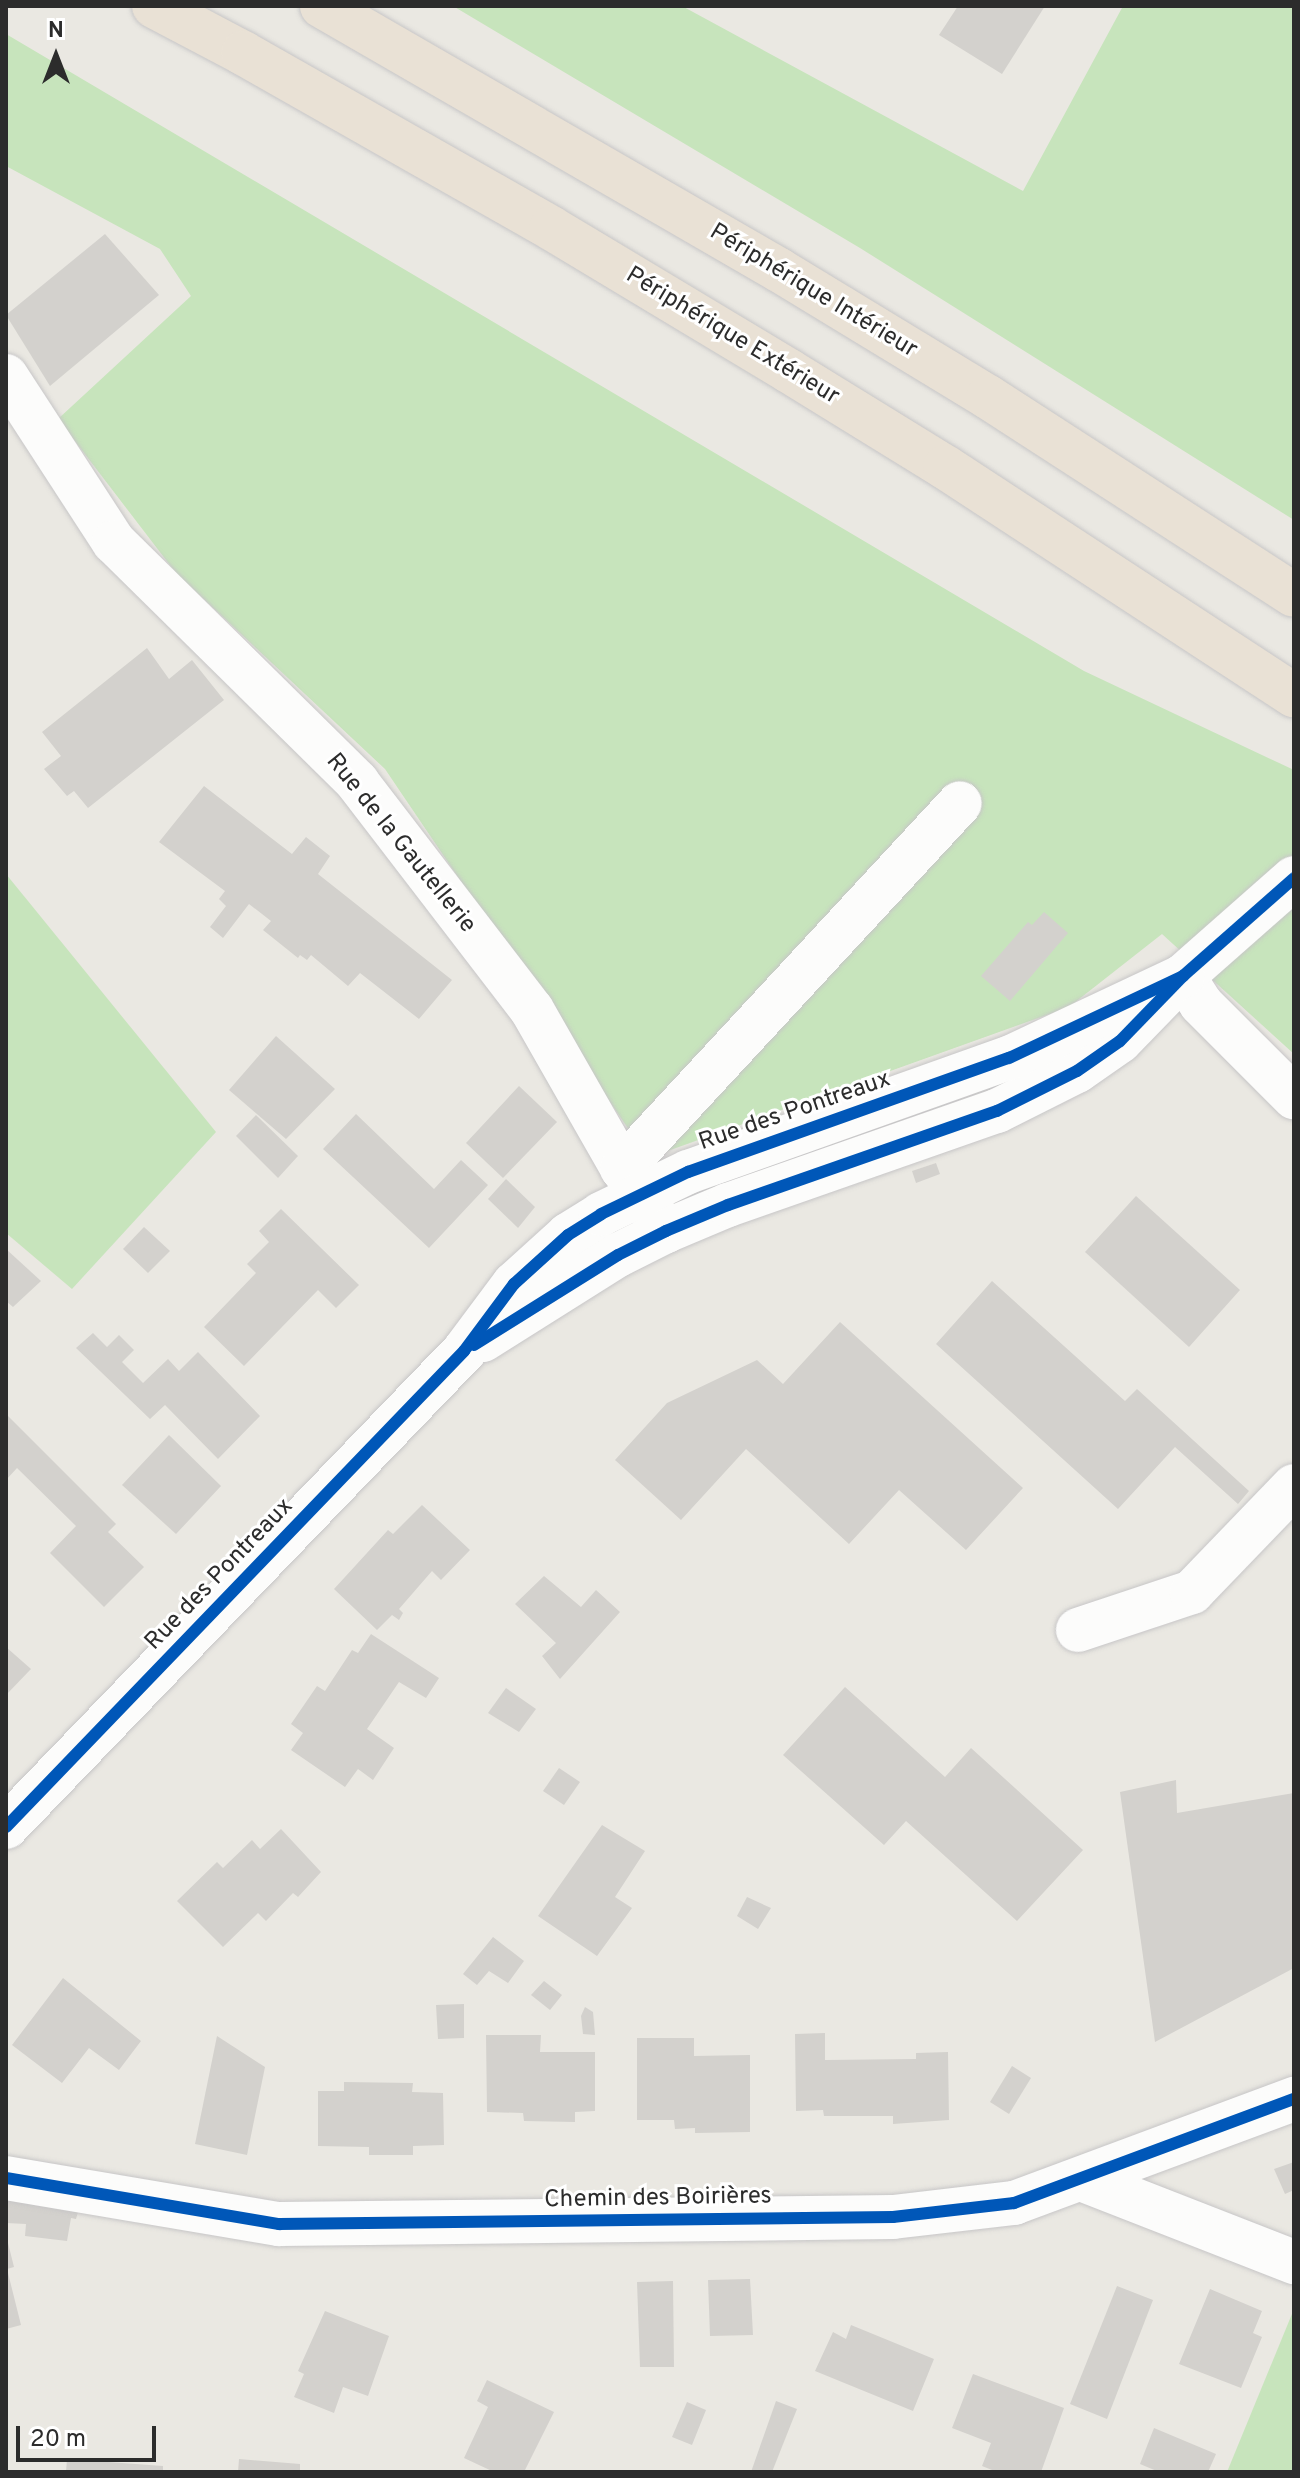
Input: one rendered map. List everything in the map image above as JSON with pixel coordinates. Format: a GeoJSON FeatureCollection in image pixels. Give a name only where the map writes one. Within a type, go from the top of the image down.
{"type":"FeatureCollection","features":[{"type":"Feature","properties":{"kind":"highway","name":"Périphérique Extérieur"},"geometry":{"type":"LineString","coordinates":[[154,6],[538,220],[789,371],[945,467],[1294,695]]}},
{"type":"Feature","properties":{"kind":"highway","name":"Périphérique Intérieur"},"geometry":{"type":"LineString","coordinates":[[322,6],[779,270],[1052,438],[1294,595]]}},
{"type":"Feature","properties":{"kind":"street","name":"Rue de la Gautellerie"},"geometry":{"type":"LineString","coordinates":[[6,376],[114,542],[357,782],[532,1010],[631,1181],[666,1231]]}},
{"type":"Feature","properties":{"kind":"street"},"geometry":{"type":"LineString","coordinates":[[631,1181],[724,1053],[960,803]]}},
{"type":"Feature","properties":{"kind":"street","name":"Rue des Pontreaux"},"geometry":{"type":"LineString","coordinates":[[464,1351],[618,1255],[666,1231],[728,1205],[997,1111],[1077,1071],[1120,1041],[1183,976],[1294,878]]}},
{"type":"Feature","properties":{"kind":"street"},"geometry":{"type":"LineString","coordinates":[[1183,976],[1201,1004],[1294,1097]]}},
{"type":"Feature","properties":{"kind":"street","name":"Rue des Pontreaux"},"geometry":{"type":"LineString","coordinates":[[6,1827],[464,1351],[514,1284],[631,1181],[688,1172],[1009,1058],[1183,976]]}},
{"type":"Feature","properties":{"kind":"street"},"geometry":{"type":"LineString","coordinates":[[1078,1630],[1192,1592],[1294,1486]]}},
{"type":"Feature","properties":{"kind":"street","name":"Chemin des Boirières"},"geometry":{"type":"LineString","coordinates":[[6,2178],[279,2224],[893,2217],[1014,2203],[1294,2099]]}},
{"type":"Feature","properties":{"kind":"street"},"geometry":{"type":"LineString","coordinates":[[1081,2179],[1294,2262]]}},
{"type":"Feature","properties":{"kind":"green space"},"geometry":{"type":"Polygon","coordinates":[[[453,6],[682,6],[1023,191],[1123,6],[1294,6],[1294,520],[860,248],[453,6]]]}},
{"type":"Feature","properties":{"kind":"green space"},"geometry":{"type":"Polygon","coordinates":[[[6,34],[1084,671],[1294,770],[1294,1054],[1162,934],[1069,1007],[648,1158],[385,769],[176,573],[58,419],[191,296],[160,249],[6,166],[6,34]]]}},
{"type":"Feature","properties":{"kind":"green space"},"geometry":{"type":"Polygon","coordinates":[[[6,874],[216,1132],[72,1289],[6,1233],[6,874]]]}},
{"type":"Feature","properties":{"kind":"green space"},"geometry":{"type":"Polygon","coordinates":[[[1294,2309],[1294,2472],[1227,2472],[1294,2309]]]}},
{"type":"Feature","properties":{"kind":"building"},"geometry":{"type":"Polygon","coordinates":[[[958,6],[1045,6],[1002,74],[939,35],[958,6]]]}},
{"type":"Feature","properties":{"kind":"building"},"geometry":{"type":"Polygon","coordinates":[[[105,234],[159,295],[50,386],[6,315],[105,234]]]}},
{"type":"Feature","properties":{"kind":"building"},"geometry":{"type":"Polygon","coordinates":[[[147,648],[169,679],[192,660],[224,700],[88,808],[74,791],[67,796],[44,769],[61,756],[42,732],[147,648]]]}},
{"type":"Feature","properties":{"kind":"building"},"geometry":{"type":"Polygon","coordinates":[[[204,786],[292,854],[306,837],[330,856],[318,874],[452,980],[419,1019],[360,973],[348,986],[311,955],[307,960],[300,955],[298,958],[263,930],[271,921],[249,904],[223,938],[210,927],[226,906],[219,899],[225,891],[159,842],[204,786]]]}},
{"type":"Feature","properties":{"kind":"building"},"geometry":{"type":"Polygon","coordinates":[[[1044,912],[1068,933],[1010,1001],[981,976],[1028,922],[1032,925],[1044,912]]]}},
{"type":"Feature","properties":{"kind":"building"},"geometry":{"type":"Polygon","coordinates":[[[276,1036],[335,1089],[286,1139],[229,1090],[276,1036]]]}},
{"type":"Feature","properties":{"kind":"building"},"geometry":{"type":"Polygon","coordinates":[[[519,1086],[557,1122],[503,1178],[466,1143],[519,1086]]]}},
{"type":"Feature","properties":{"kind":"building"},"geometry":{"type":"Polygon","coordinates":[[[356,1114],[434,1189],[461,1160],[488,1185],[429,1248],[323,1149],[356,1114]]]}},
{"type":"Feature","properties":{"kind":"building"},"geometry":{"type":"Polygon","coordinates":[[[256,1115],[298,1156],[278,1178],[236,1136],[256,1115]]]}},
{"type":"Feature","properties":{"kind":"building"},"geometry":{"type":"Polygon","coordinates":[[[936,1163],[940,1174],[916,1183],[912,1171],[936,1163]]]}},
{"type":"Feature","properties":{"kind":"building"},"geometry":{"type":"Polygon","coordinates":[[[506,1179],[535,1207],[518,1228],[488,1199],[506,1179]]]}},
{"type":"Feature","properties":{"kind":"building"},"geometry":{"type":"Polygon","coordinates":[[[1136,1196],[1240,1290],[1189,1347],[1085,1252],[1136,1196]]]}},
{"type":"Feature","properties":{"kind":"building"},"geometry":{"type":"Polygon","coordinates":[[[281,1209],[359,1285],[336,1308],[318,1290],[244,1366],[204,1327],[256,1273],[247,1264],[269,1242],[259,1231],[281,1209]]]}},
{"type":"Feature","properties":{"kind":"building"},"geometry":{"type":"Polygon","coordinates":[[[144,1227],[170,1251],[148,1273],[123,1249],[144,1227]]]}},
{"type":"Feature","properties":{"kind":"building"},"geometry":{"type":"Polygon","coordinates":[[[6,1249],[41,1281],[13,1307],[6,1301],[6,1249]]]}},
{"type":"Feature","properties":{"kind":"building"},"geometry":{"type":"Polygon","coordinates":[[[992,1281],[1125,1401],[1137,1389],[1249,1491],[1238,1504],[1175,1447],[1118,1509],[936,1344],[992,1281]]]}},
{"type":"Feature","properties":{"kind":"building"},"geometry":{"type":"Polygon","coordinates":[[[840,1322],[1023,1488],[966,1550],[899,1490],[849,1544],[746,1449],[681,1520],[615,1460],[667,1403],[757,1360],[783,1384],[840,1322]]]}},
{"type":"Feature","properties":{"kind":"building"},"geometry":{"type":"Polygon","coordinates":[[[93,1333],[107,1347],[119,1335],[134,1350],[122,1362],[143,1383],[168,1359],[179,1371],[198,1352],[260,1416],[218,1459],[165,1405],[150,1419],[76,1348],[93,1333]]]}},
{"type":"Feature","properties":{"kind":"building"},"geometry":{"type":"Polygon","coordinates":[[[6,1414],[116,1524],[108,1532],[144,1567],[104,1607],[50,1553],[76,1526],[17,1468],[6,1480],[6,1414]]]}},
{"type":"Feature","properties":{"kind":"building"},"geometry":{"type":"Polygon","coordinates":[[[169,1435],[221,1486],[176,1534],[122,1485],[169,1435]]]}},
{"type":"Feature","properties":{"kind":"building"},"geometry":{"type":"Polygon","coordinates":[[[422,1505],[470,1550],[441,1580],[432,1571],[399,1609],[403,1613],[399,1620],[392,1615],[377,1630],[334,1589],[388,1530],[393,1534],[422,1505]]]}},
{"type":"Feature","properties":{"kind":"building"},"geometry":{"type":"Polygon","coordinates":[[[544,1576],[581,1607],[596,1590],[620,1612],[560,1679],[542,1656],[556,1643],[515,1604],[544,1576]]]}},
{"type":"Feature","properties":{"kind":"building"},"geometry":{"type":"Polygon","coordinates":[[[371,1634],[439,1678],[426,1698],[399,1682],[367,1729],[394,1748],[373,1780],[358,1769],[345,1787],[291,1750],[303,1733],[291,1724],[317,1686],[325,1691],[352,1650],[358,1653],[371,1634]]]}},
{"type":"Feature","properties":{"kind":"building"},"geometry":{"type":"Polygon","coordinates":[[[6,1647],[31,1669],[6,1695],[6,1647]]]}},
{"type":"Feature","properties":{"kind":"building"},"geometry":{"type":"Polygon","coordinates":[[[845,1687],[945,1777],[971,1748],[1083,1850],[1017,1921],[906,1821],[884,1845],[783,1755],[845,1687]]]}},
{"type":"Feature","properties":{"kind":"building"},"geometry":{"type":"Polygon","coordinates":[[[506,1688],[536,1709],[519,1732],[488,1713],[506,1688]]]}},
{"type":"Feature","properties":{"kind":"building"},"geometry":{"type":"Polygon","coordinates":[[[559,1768],[580,1782],[564,1805],[543,1791],[559,1768]]]}},
{"type":"Feature","properties":{"kind":"building"},"geometry":{"type":"Polygon","coordinates":[[[1176,1780],[1177,1813],[1294,1793],[1294,1968],[1155,2042],[1120,1792],[1176,1780]]]}},
{"type":"Feature","properties":{"kind":"building"},"geometry":{"type":"Polygon","coordinates":[[[602,1825],[645,1851],[615,1897],[632,1908],[597,1956],[538,1916],[602,1825]]]}},
{"type":"Feature","properties":{"kind":"building"},"geometry":{"type":"Polygon","coordinates":[[[281,1829],[321,1872],[298,1897],[293,1893],[266,1921],[258,1913],[223,1947],[177,1901],[217,1862],[223,1868],[252,1840],[260,1849],[281,1829]]]}},
{"type":"Feature","properties":{"kind":"building"},"geometry":{"type":"Polygon","coordinates":[[[747,1897],[771,1908],[758,1929],[737,1916],[747,1897]]]}},
{"type":"Feature","properties":{"kind":"building"},"geometry":{"type":"Polygon","coordinates":[[[493,1937],[524,1961],[508,1983],[489,1971],[477,1985],[463,1974],[493,1937]]]}},
{"type":"Feature","properties":{"kind":"building"},"geometry":{"type":"Polygon","coordinates":[[[63,1978],[141,2041],[119,2070],[89,2048],[62,2083],[12,2045],[63,1978]]]}},
{"type":"Feature","properties":{"kind":"building"},"geometry":{"type":"Polygon","coordinates":[[[544,1981],[562,1995],[550,2010],[531,1995],[544,1981]]]}},
{"type":"Feature","properties":{"kind":"building"},"geometry":{"type":"Polygon","coordinates":[[[464,2004],[464,2038],[438,2039],[436,2005],[464,2004]]]}},
{"type":"Feature","properties":{"kind":"building"},"geometry":{"type":"Polygon","coordinates":[[[585,2007],[593,2012],[595,2035],[583,2034],[581,2016],[585,2007]]]}},
{"type":"Feature","properties":{"kind":"building"},"geometry":{"type":"Polygon","coordinates":[[[825,2033],[825,2060],[916,2059],[916,2053],[948,2052],[949,2120],[893,2124],[893,2116],[824,2116],[823,2110],[796,2111],[795,2034],[825,2033]]]}},
{"type":"Feature","properties":{"kind":"building"},"geometry":{"type":"Polygon","coordinates":[[[486,2035],[541,2035],[540,2052],[595,2052],[595,2111],[575,2112],[575,2122],[524,2121],[523,2113],[487,2112],[486,2035]]]}},
{"type":"Feature","properties":{"kind":"building"},"geometry":{"type":"Polygon","coordinates":[[[217,2036],[265,2067],[247,2155],[195,2144],[217,2036]]]}},
{"type":"Feature","properties":{"kind":"building"},"geometry":{"type":"Polygon","coordinates":[[[637,2038],[694,2038],[694,2056],[750,2055],[750,2132],[695,2133],[695,2128],[675,2129],[674,2120],[637,2120],[637,2038]]]}},
{"type":"Feature","properties":{"kind":"building"},"geometry":{"type":"Polygon","coordinates":[[[1012,2066],[1031,2078],[1009,2114],[990,2102],[1012,2066]]]}},
{"type":"Feature","properties":{"kind":"building"},"geometry":{"type":"Polygon","coordinates":[[[344,2082],[413,2083],[412,2092],[443,2093],[444,2145],[413,2146],[413,2155],[369,2155],[369,2147],[318,2146],[318,2091],[344,2091],[344,2082]]]}},
{"type":"Feature","properties":{"kind":"building"},"geometry":{"type":"Polygon","coordinates":[[[1294,2162],[1294,2190],[1285,2194],[1274,2169],[1294,2162]]]}},
{"type":"Feature","properties":{"kind":"building"},"geometry":{"type":"Polygon","coordinates":[[[6,2192],[78,2212],[76,2219],[71,2218],[67,2241],[25,2236],[26,2224],[6,2223],[6,2192]]]}},
{"type":"Feature","properties":{"kind":"building"},"geometry":{"type":"Polygon","coordinates":[[[6,2235],[14,2267],[7,2269],[21,2325],[6,2329],[6,2235]]]}},
{"type":"Feature","properties":{"kind":"building"},"geometry":{"type":"Polygon","coordinates":[[[750,2279],[753,2335],[710,2336],[708,2280],[750,2279]]]}},
{"type":"Feature","properties":{"kind":"building"},"geometry":{"type":"Polygon","coordinates":[[[673,2281],[674,2367],[640,2367],[637,2282],[673,2281]]]}},
{"type":"Feature","properties":{"kind":"building"},"geometry":{"type":"Polygon","coordinates":[[[1117,2286],[1153,2300],[1107,2419],[1070,2404],[1117,2286]]]}},
{"type":"Feature","properties":{"kind":"building"},"geometry":{"type":"Polygon","coordinates":[[[1210,2289],[1262,2311],[1253,2333],[1262,2337],[1241,2388],[1179,2364],[1210,2289]]]}},
{"type":"Feature","properties":{"kind":"building"},"geometry":{"type":"Polygon","coordinates":[[[325,2311],[389,2336],[368,2396],[343,2387],[334,2413],[294,2397],[304,2374],[298,2371],[325,2311]]]}},
{"type":"Feature","properties":{"kind":"building"},"geometry":{"type":"Polygon","coordinates":[[[851,2325],[934,2359],[913,2411],[815,2371],[833,2332],[846,2339],[851,2325]]]}},
{"type":"Feature","properties":{"kind":"building"},"geometry":{"type":"Polygon","coordinates":[[[973,2374],[1064,2408],[1041,2472],[997,2472],[982,2466],[991,2443],[952,2428],[973,2374]]]}},
{"type":"Feature","properties":{"kind":"building"},"geometry":{"type":"Polygon","coordinates":[[[487,2380],[554,2412],[524,2472],[494,2472],[464,2458],[488,2407],[477,2401],[487,2380]]]}},
{"type":"Feature","properties":{"kind":"building"},"geometry":{"type":"Polygon","coordinates":[[[776,2401],[797,2409],[772,2472],[751,2472],[776,2401]]]}},
{"type":"Feature","properties":{"kind":"building"},"geometry":{"type":"Polygon","coordinates":[[[687,2402],[706,2410],[692,2445],[672,2437],[687,2402]]]}},
{"type":"Feature","properties":{"kind":"building"},"geometry":{"type":"Polygon","coordinates":[[[1154,2428],[1216,2454],[1208,2472],[1159,2472],[1140,2464],[1154,2428]]]}},
{"type":"Feature","properties":{"kind":"building"},"geometry":{"type":"Polygon","coordinates":[[[67,2459],[163,2466],[163,2472],[66,2472],[67,2459]]]}},
{"type":"Feature","properties":{"kind":"building"},"geometry":{"type":"Polygon","coordinates":[[[239,2459],[300,2464],[300,2472],[238,2472],[239,2459]]]}},
{"type":"Feature","properties":{"kind":"cycle path"},"geometry":{"type":"LineString","coordinates":[[474,1345],[618,1255],[666,1231],[728,1205],[997,1111],[1077,1071],[1120,1041],[1183,976],[1294,878]]}},
{"type":"Feature","properties":{"kind":"cycle path"},"geometry":{"type":"LineString","coordinates":[[6,1827],[464,1351],[514,1284],[568,1235],[601,1214],[688,1172],[1009,1058],[1183,976]]}},
{"type":"Feature","properties":{"kind":"cycle path"},"geometry":{"type":"LineString","coordinates":[[6,2178],[279,2224],[893,2217],[1014,2203],[1294,2099]]}}]}
